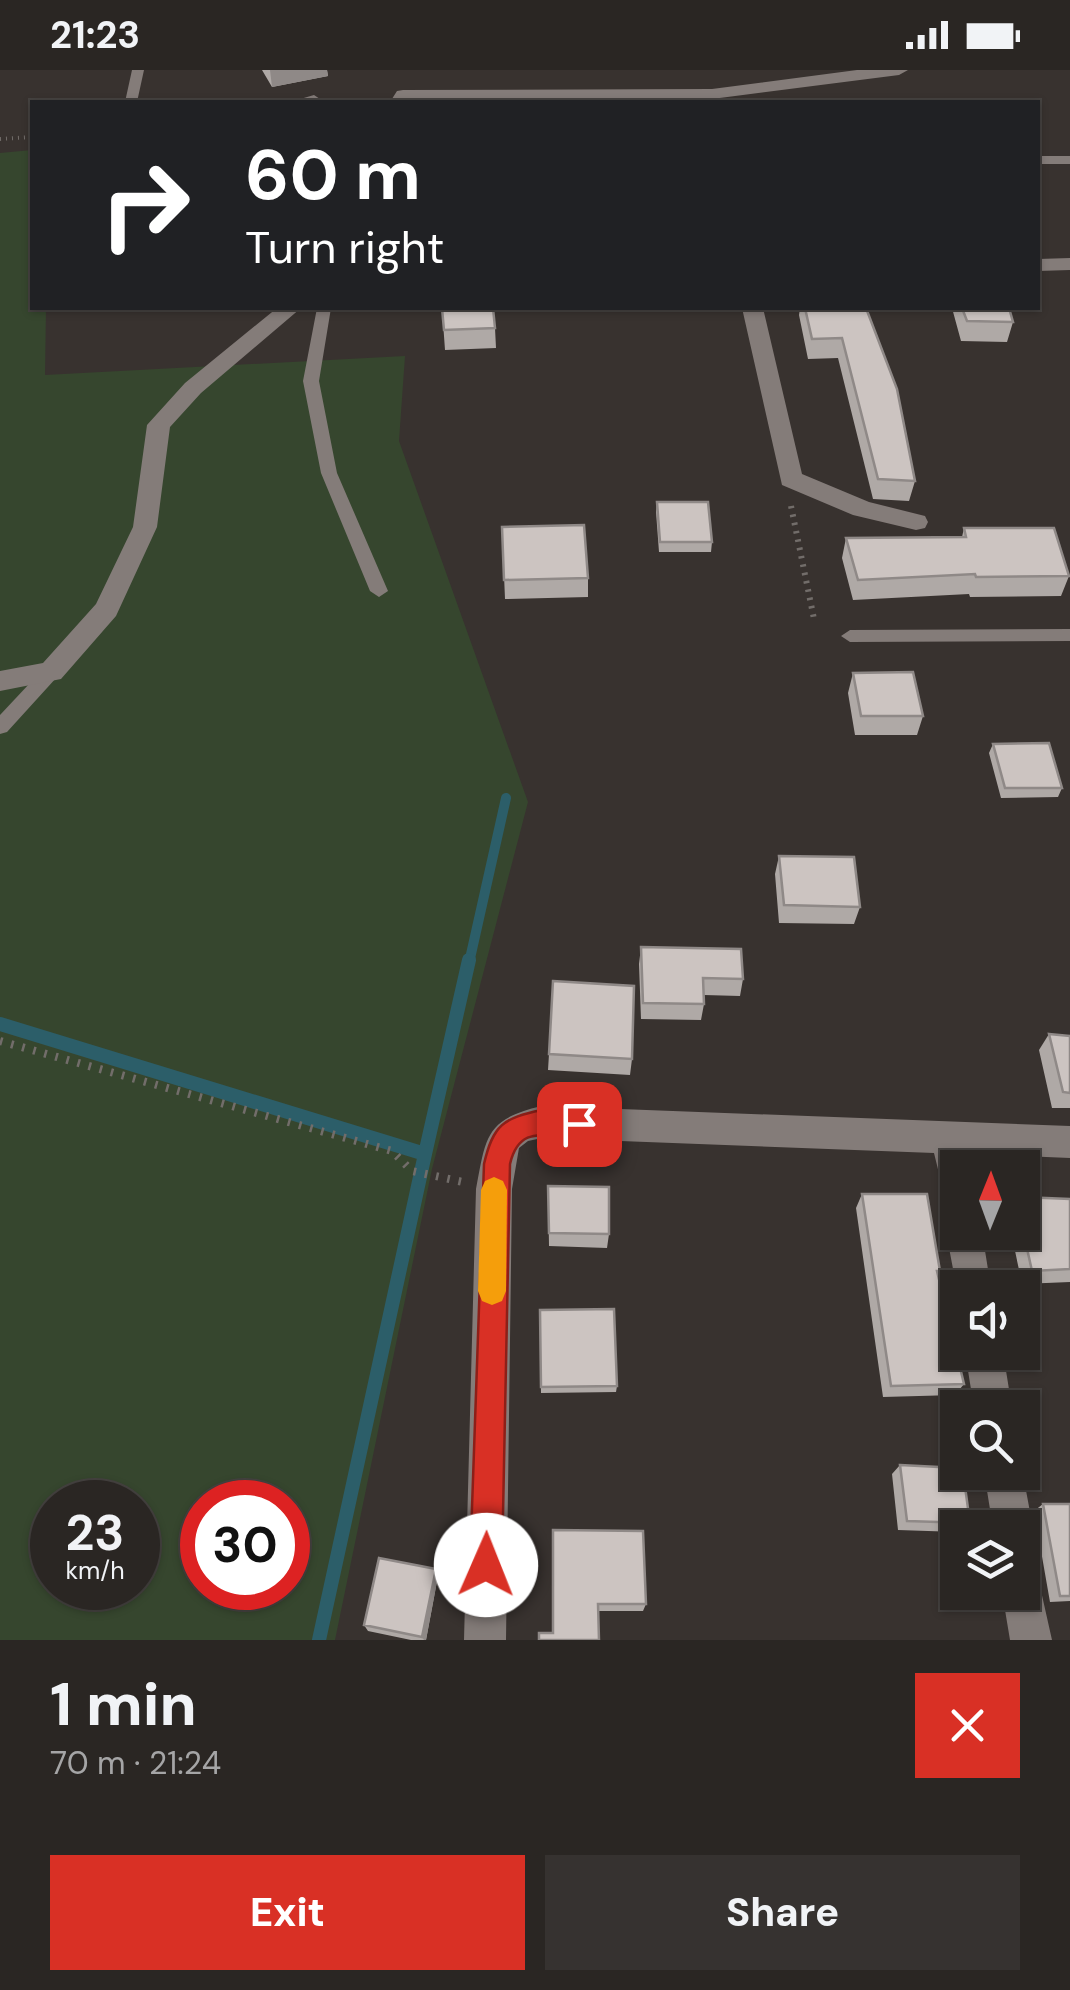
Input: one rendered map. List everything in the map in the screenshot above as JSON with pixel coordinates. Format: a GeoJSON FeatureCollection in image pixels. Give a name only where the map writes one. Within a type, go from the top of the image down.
{"type":"FeatureCollection","features":[{"type":"Feature","properties":{"kind":"street"},"geometry":{"type":"LineString","coordinates":[[457,76],[482,80],[768,70]]}},
{"type":"Feature","properties":{"kind":"street"},"geometry":{"type":"LineString","coordinates":[[400,100],[403,95],[712,94],[899,70]]}},
{"type":"Feature","properties":{"kind":"street"},"geometry":{"type":"LineString","coordinates":[[1040,265],[1070,264]]}},
{"type":"Feature","properties":{"kind":"street"},"geometry":{"type":"LineString","coordinates":[[0,681],[52,672],[106,609],[145,527],[159,424],[193,388],[288,310]]}},
{"type":"Feature","properties":{"kind":"street"},"geometry":{"type":"LineString","coordinates":[[752,310],[791,479],[862,509],[916,522]]}},
{"type":"Feature","properties":{"kind":"street"},"geometry":{"type":"LineString","coordinates":[[484,1640],[494,1189],[502,1140],[519,1127],[542,1122],[1070,1142]]}},
{"type":"Feature","properties":{"kind":"street"},"geometry":{"type":"LineString","coordinates":[[949,1140],[951,1150]]}},
{"type":"Feature","properties":{"kind":"street"},"geometry":{"type":"LineString","coordinates":[[1026,1610],[1031,1640]]}},
{"type":"Feature","properties":{"kind":"lane"},"geometry":{"type":"LineString","coordinates":[[131,100],[138,70]]}},
{"type":"Feature","properties":{"kind":"lane"},"geometry":{"type":"LineString","coordinates":[[308,100],[314,99]]}},
{"type":"Feature","properties":{"kind":"lane"},"geometry":{"type":"LineString","coordinates":[[1040,160],[1070,160]]}},
{"type":"Feature","properties":{"kind":"lane"},"geometry":{"type":"LineString","coordinates":[[324,310],[310,381],[329,473],[380,590]]}},
{"type":"Feature","properties":{"kind":"lane"},"geometry":{"type":"LineString","coordinates":[[850,636],[1070,636]]}},
{"type":"Feature","properties":{"kind":"lane"},"geometry":{"type":"LineString","coordinates":[[0,726],[52,672]]}},
{"type":"Feature","properties":{"kind":"path"},"geometry":{"type":"LineString","coordinates":[[0,140],[30,137]]}},
{"type":"Feature","properties":{"kind":"path"},"geometry":{"type":"LineString","coordinates":[[791,479],[791,506],[814,620]]}},
{"type":"Feature","properties":{"kind":"path"},"geometry":{"type":"LineString","coordinates":[[0,1041],[392,1151],[412,1171],[431,1174]]}},
{"type":"Feature","properties":{"kind":"green space"},"geometry":{"type":"Polygon","coordinates":[[[30,150],[30,310],[46,310],[45,375],[405,356],[399,441],[528,802],[432,1169],[335,1640],[0,1640],[0,153],[30,150]]]}},
{"type":"Feature","properties":{"kind":"building"},"geometry":{"type":"Polygon","coordinates":[[[442,310],[493,310],[495,328],[444,330],[442,310]]]}},
{"type":"Feature","properties":{"kind":"building"},"geometry":{"type":"Polygon","coordinates":[[[805,310],[867,310],[897,389],[915,481],[878,479],[842,338],[812,339],[805,310]]]}},
{"type":"Feature","properties":{"kind":"building"},"geometry":{"type":"Polygon","coordinates":[[[963,310],[1010,310],[1013,322],[967,321],[963,310]]]}},
{"type":"Feature","properties":{"kind":"building"},"geometry":{"type":"Polygon","coordinates":[[[657,502],[708,502],[712,542],[660,542],[657,502]]]}},
{"type":"Feature","properties":{"kind":"building"},"geometry":{"type":"Polygon","coordinates":[[[584,525],[588,578],[504,580],[502,527],[584,525]]]}},
{"type":"Feature","properties":{"kind":"building"},"geometry":{"type":"Polygon","coordinates":[[[964,528],[1054,528],[1069,576],[975,574],[858,580],[846,538],[966,537],[964,528]]]}},
{"type":"Feature","properties":{"kind":"building"},"geometry":{"type":"Polygon","coordinates":[[[913,672],[923,716],[861,716],[853,673],[913,672]]]}},
{"type":"Feature","properties":{"kind":"building"},"geometry":{"type":"Polygon","coordinates":[[[1049,743],[1062,788],[1005,788],[993,744],[1049,743]]]}},
{"type":"Feature","properties":{"kind":"building"},"geometry":{"type":"Polygon","coordinates":[[[779,856],[854,857],[860,907],[784,905],[779,856]]]}},
{"type":"Feature","properties":{"kind":"building"},"geometry":{"type":"Polygon","coordinates":[[[641,947],[741,949],[743,979],[703,978],[704,1004],[643,1003],[641,947]]]}},
{"type":"Feature","properties":{"kind":"building"},"geometry":{"type":"Polygon","coordinates":[[[553,981],[634,986],[632,1059],[549,1054],[553,981]]]}},
{"type":"Feature","properties":{"kind":"building"},"geometry":{"type":"Polygon","coordinates":[[[1049,1034],[1070,1036],[1070,1093],[1063,1092],[1049,1034]]]}},
{"type":"Feature","properties":{"kind":"building"},"geometry":{"type":"Polygon","coordinates":[[[548,1186],[609,1187],[609,1234],[549,1233],[548,1186]]]}},
{"type":"Feature","properties":{"kind":"building"},"geometry":{"type":"Polygon","coordinates":[[[862,1194],[927,1194],[940,1271],[940,1370],[961,1370],[964,1384],[891,1386],[862,1194]]]}},
{"type":"Feature","properties":{"kind":"building"},"geometry":{"type":"Polygon","coordinates":[[[1040,1198],[1070,1199],[1070,1269],[1032,1270],[1027,1250],[1040,1250],[1040,1198]]]}},
{"type":"Feature","properties":{"kind":"building"},"geometry":{"type":"Polygon","coordinates":[[[614,1309],[617,1386],[541,1387],[540,1310],[614,1309]]]}},
{"type":"Feature","properties":{"kind":"building"},"geometry":{"type":"Polygon","coordinates":[[[900,1465],[940,1467],[940,1490],[965,1490],[968,1510],[940,1510],[940,1522],[907,1521],[900,1465]]]}},
{"type":"Feature","properties":{"kind":"building"},"geometry":{"type":"Polygon","coordinates":[[[1043,1504],[1070,1504],[1070,1596],[1060,1596],[1043,1504]]]}},
{"type":"Feature","properties":{"kind":"building"},"geometry":{"type":"Polygon","coordinates":[[[553,1530],[643,1531],[646,1604],[598,1604],[599,1640],[539,1640],[539,1633],[553,1633],[553,1530]]]}},
{"type":"Feature","properties":{"kind":"building"},"geometry":{"type":"Polygon","coordinates":[[[379,1558],[436,1569],[422,1637],[364,1625],[379,1558]]]}},
{"type":"Feature","properties":{"kind":"waterway"},"geometry":{"type":"LineString","coordinates":[[469,963],[506,798]]}},
{"type":"Feature","properties":{"kind":"waterway"},"geometry":{"type":"LineString","coordinates":[[425,1154],[469,960]]}},
{"type":"Feature","properties":{"kind":"waterway"},"geometry":{"type":"LineString","coordinates":[[0,1024],[425,1154]]}},
{"type":"Feature","properties":{"kind":"waterway"},"geometry":{"type":"LineString","coordinates":[[319,1640],[425,1154]]}},
{"type":"Feature","properties":{"kind":"slow traffic"},"geometry":{"type":"LineString","coordinates":[[492,1291],[494,1190]]}},
{"type":"Feature","properties":{"kind":"route"},"geometry":{"type":"LineString","coordinates":[[486,1565],[494,1189],[502,1140],[519,1127],[542,1122],[579,1124]]}}]}
